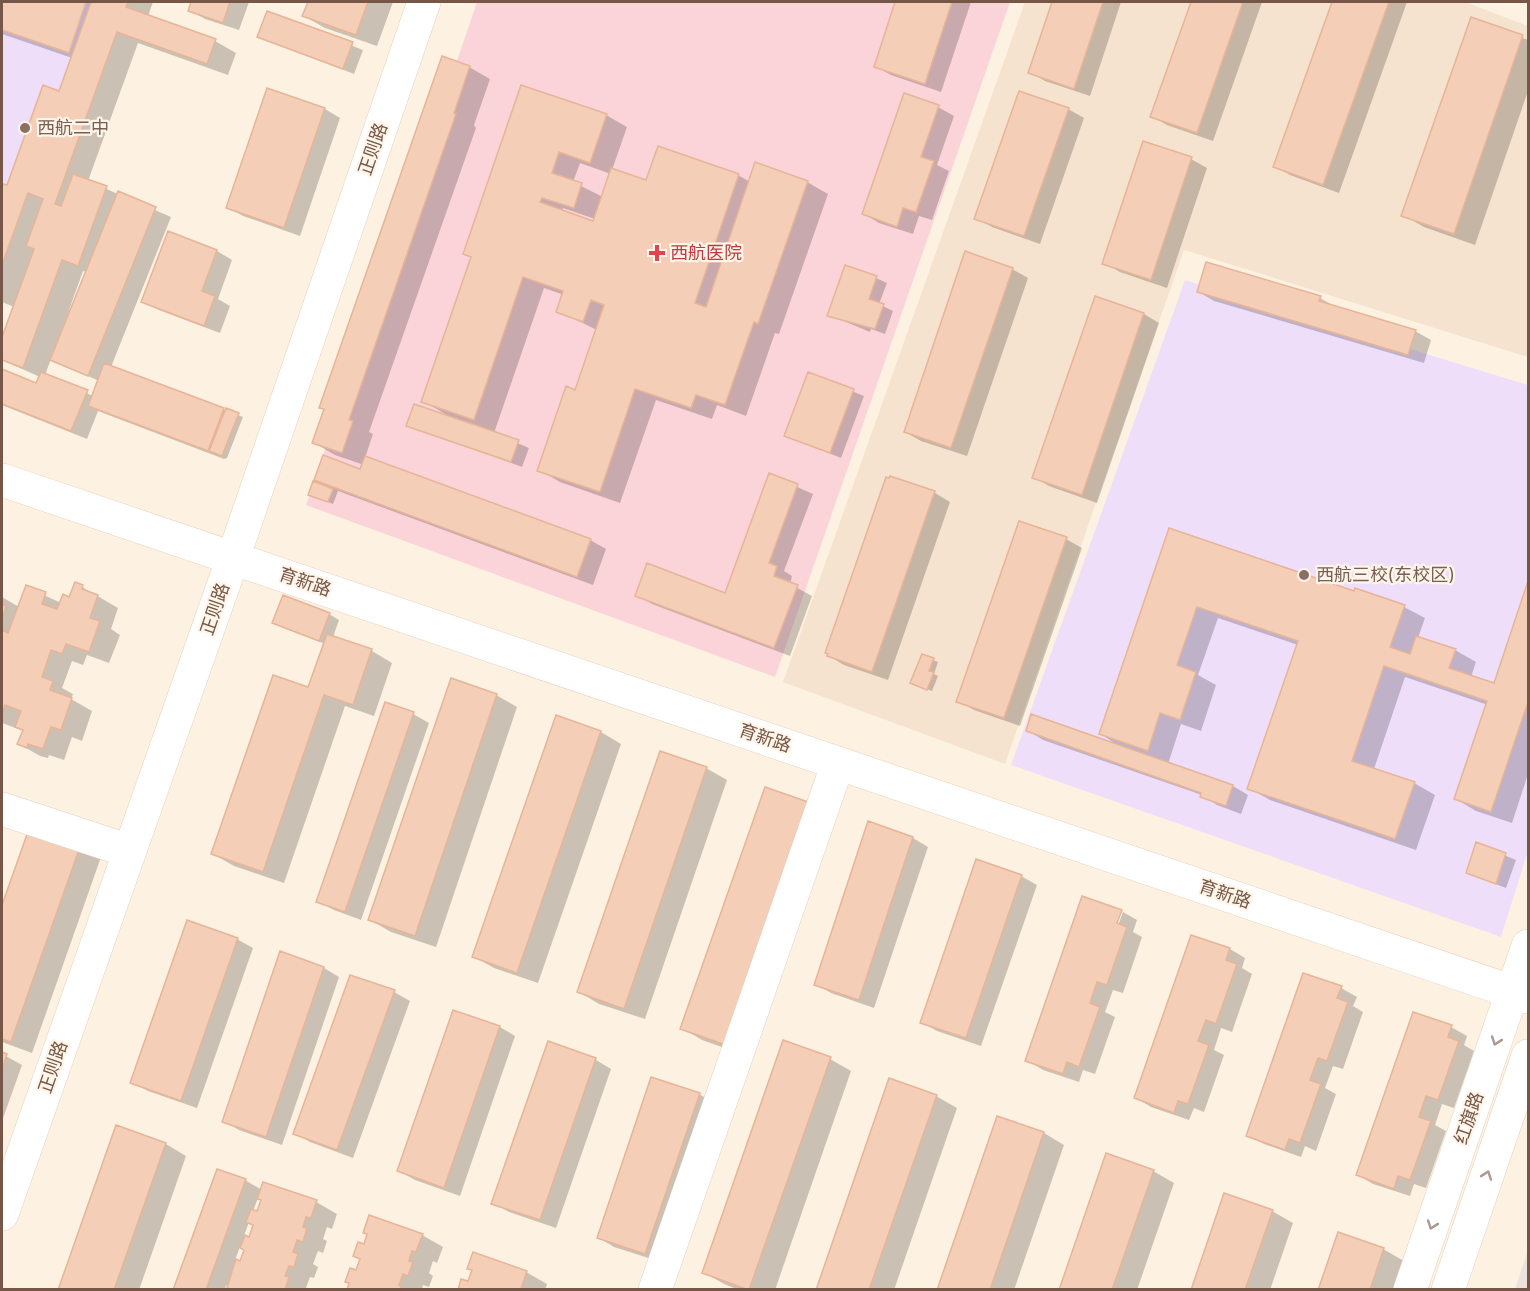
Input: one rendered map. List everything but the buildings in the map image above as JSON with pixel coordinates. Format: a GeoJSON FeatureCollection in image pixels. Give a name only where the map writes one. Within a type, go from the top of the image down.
{"type":"FeatureCollection","features":[{"type":"Feature","properties":{"kind":"street","name":"正则路"},"geometry":{"type":"LineString","coordinates":[[2,1214],[233,558],[424,2]]}},
{"type":"Feature","properties":{"kind":"street","name":"育新路"},"geometry":{"type":"LineString","coordinates":[[2,480],[1521,994]]}},
{"type":"Feature","properties":{"kind":"street"},"geometry":{"type":"LineString","coordinates":[[654,1290],[838,763]]}},
{"type":"Feature","properties":{"kind":"street"},"geometry":{"type":"LineString","coordinates":[[2,809],[129,851]]}},
{"type":"Feature","properties":{"kind":"street","name":"红旗路"},"geometry":{"type":"LineString","coordinates":[[1410,1290],[1521,994],[1528,945]]}},
{"type":"Feature","properties":{"kind":"street","name":"红旗路"},"geometry":{"type":"LineString","coordinates":[[1448,1290],[1528,1056]]}},
{"type":"Feature","properties":{"kind":"shaded area","name":"西航二中"},"geometry":{"type":"Polygon","coordinates":[[[2,2],[94,2],[2,255],[2,2]]]}},
{"type":"Feature","properties":{"kind":"shaded area","name":"西航医院"},"geometry":{"type":"Polygon","coordinates":[[[477,2],[1010,2],[775,677],[306,505],[477,2]]]}},
{"type":"Feature","properties":{"kind":"shaded area"},"geometry":{"type":"Polygon","coordinates":[[[1025,2],[1465,2],[1528,26],[1528,357],[1184,250],[1005,764],[783,682],[1025,2]]]}},
{"type":"Feature","properties":{"kind":"shaded area","name":"西航三校(东校区)"},"geometry":{"type":"Polygon","coordinates":[[[1185,280],[1528,385],[1528,851],[1501,937],[1011,765],[1185,280]]]}},
{"type":"Feature","properties":{"kind":"shaded area"},"geometry":{"type":"Polygon","coordinates":[[[1528,1250],[1528,1289],[1515,1289],[1528,1250]]]}},
{"type":"Feature","properties":{"kind":"place","name":"西航二中"},"geometry":{"type":"Point","coordinates":[25,128]}},
{"type":"Feature","properties":{"kind":"place","name":"西航医院"},"geometry":{"type":"Point","coordinates":[657,253]}},
{"type":"Feature","properties":{"kind":"place","name":"西航三校(东校区)"},"geometry":{"type":"Point","coordinates":[1304,575]}}]}
